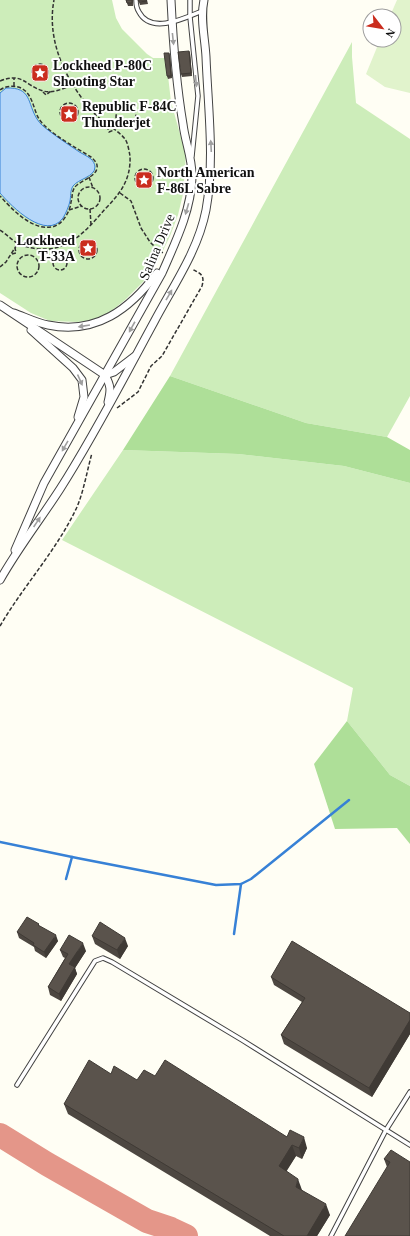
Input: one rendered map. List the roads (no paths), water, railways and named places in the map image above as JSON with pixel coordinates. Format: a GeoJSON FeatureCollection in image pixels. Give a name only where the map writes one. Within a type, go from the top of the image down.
{"type":"FeatureCollection","features":[{"type":"Feature","properties":{"kind":"street","name":"Salina Drive"},"geometry":{"type":"LineString","coordinates":[[8,566],[44,483],[105,375],[167,260],[175,243],[188,206],[192,177],[183,124],[171,0]]}},
{"type":"Feature","properties":{"kind":"street","name":"Salina Drive"},"geometry":{"type":"LineString","coordinates":[[0,580],[60,489],[106,412],[187,265],[194,247],[205,212],[211,158],[206,53],[202,17],[204,0]]}},
{"type":"Feature","properties":{"kind":"street"},"geometry":{"type":"LineString","coordinates":[[14,313],[47,325],[62,327],[88,326],[114,315],[132,302],[150,283],[167,260]]}},
{"type":"Feature","properties":{"kind":"street"},"geometry":{"type":"LineString","coordinates":[[0,305],[105,375],[110,384],[110,393],[106,412]]}},
{"type":"Feature","properties":{"kind":"street","name":"Salina Drive"},"geometry":{"type":"LineString","coordinates":[[14,313],[73,368],[82,380],[84,397],[74,430]]}},
{"type":"Feature","properties":{"kind":"street","name":"Salina Drive"},"geometry":{"type":"LineString","coordinates":[[105,375],[114,372],[137,354]]}},
{"type":"Feature","properties":{"kind":"lane"},"geometry":{"type":"LineString","coordinates":[[136,0],[138,11],[143,19],[148,22],[158,24],[172,22],[203,10]]}},
{"type":"Feature","properties":{"kind":"lane"},"geometry":{"type":"LineString","coordinates":[[190,0],[190,16],[198,96],[191,166]]}},
{"type":"Feature","properties":{"kind":"lane"},"geometry":{"type":"LineString","coordinates":[[17,1085],[95,961],[103,958],[242,1040],[410,1145]]}},
{"type":"Feature","properties":{"kind":"lane"},"geometry":{"type":"LineString","coordinates":[[330,1236],[343,1214],[386,1130],[410,1092]]}},
{"type":"Feature","properties":{"kind":"water"},"geometry":{"type":"Polygon","coordinates":[[[6,88],[14,88],[25,93],[37,119],[41,124],[91,159],[94,164],[95,167],[92,173],[73,186],[70,203],[66,212],[63,218],[56,224],[48,226],[39,224],[21,213],[0,193],[0,93],[6,88]]]}},
{"type":"Feature","properties":{"kind":"waterway"},"geometry":{"type":"LineString","coordinates":[[0,842],[216,885],[241,884],[251,879],[349,800]]}},
{"type":"Feature","properties":{"kind":"waterway"},"geometry":{"type":"LineString","coordinates":[[66,879],[72,857]]}},
{"type":"Feature","properties":{"kind":"waterway"},"geometry":{"type":"LineString","coordinates":[[234,934],[241,884]]}},
{"type":"Feature","properties":{"kind":"place","name":"Lockheed P-80C Shooting Star"},"geometry":{"type":"Point","coordinates":[40,73]}},
{"type":"Feature","properties":{"kind":"place","name":"Republic F-84C Thunderjet"},"geometry":{"type":"Point","coordinates":[69,114]}},
{"type":"Feature","properties":{"kind":"place","name":"North American F-86L Sabre"},"geometry":{"type":"Point","coordinates":[144,180]}},
{"type":"Feature","properties":{"kind":"place","name":"Lockheed T-33A"},"geometry":{"type":"Point","coordinates":[88,248]}}]}
